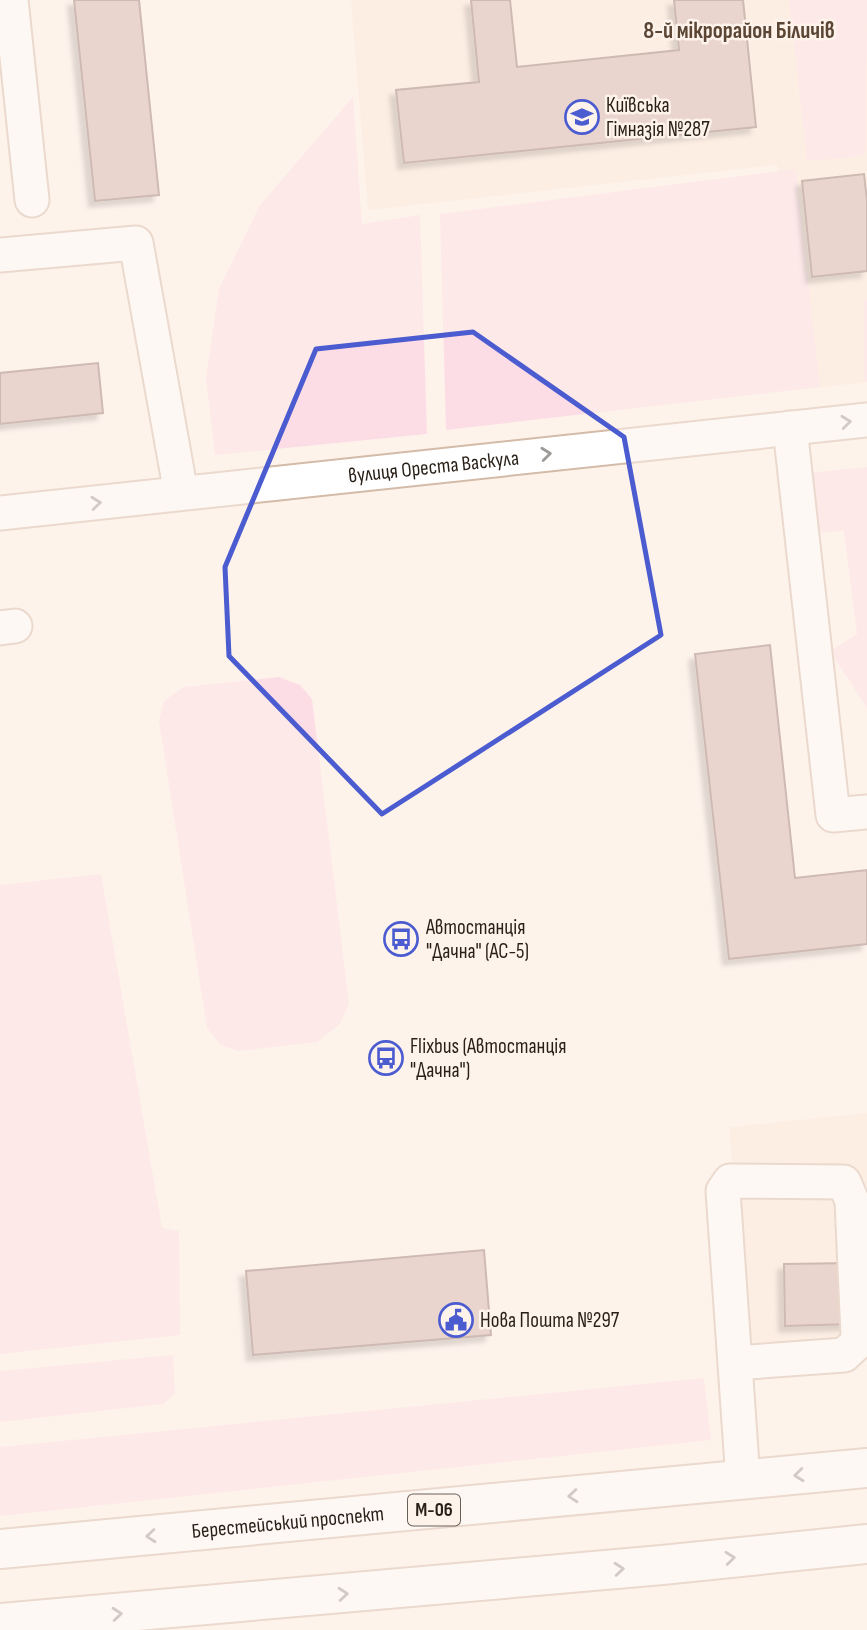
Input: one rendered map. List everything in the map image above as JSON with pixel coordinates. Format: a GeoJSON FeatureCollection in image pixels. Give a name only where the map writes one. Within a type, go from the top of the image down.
{"type":"FeatureCollection","features":[{"type":"Feature","properties":{"kind":"highway","name":"Берестейський проспект"},"geometry":{"type":"LineString","coordinates":[[0,1549],[867,1468]]}},
{"type":"Feature","properties":{"kind":"highway"},"geometry":{"type":"LineString","coordinates":[[0,1623],[62,1624],[867,1544]]}},
{"type":"Feature","properties":{"kind":"street"},"geometry":{"type":"LineString","coordinates":[[11,0],[32,200]]}},
{"type":"Feature","properties":{"kind":"street"},"geometry":{"type":"LineString","coordinates":[[0,255],[136,243],[181,494]]}},
{"type":"Feature","properties":{"kind":"street","name":"вулиця Ореста Васкула"},"geometry":{"type":"LineString","coordinates":[[0,513],[867,420]]}},
{"type":"Feature","properties":{"kind":"street"},"geometry":{"type":"LineString","coordinates":[[790,428],[833,815],[867,811]]}},
{"type":"Feature","properties":{"kind":"street"},"geometry":{"type":"LineString","coordinates":[[736,1363],[844,1354],[856,1344],[858,1335],[852,1200],[844,1182],[730,1181],[723,1191],[743,1480]]}},
{"type":"Feature","properties":{"kind":"highlighted area"},"geometry":{"type":"Polygon","coordinates":[[[473,332],[624,437],[661,635],[382,814],[229,656],[225,567],[316,349],[473,332]]]}},
{"type":"Feature","properties":{"kind":"shaded area","name":"Київська Гімназія №287"},"geometry":{"type":"Polygon","coordinates":[[[351,0],[867,0],[867,382],[805,389],[777,165],[368,210],[351,0]]]}},
{"type":"Feature","properties":{"kind":"shaded area"},"geometry":{"type":"Polygon","coordinates":[[[789,0],[867,0],[865,156],[807,161],[789,0]]]}},
{"type":"Feature","properties":{"kind":"shaded area"},"geometry":{"type":"Polygon","coordinates":[[[353,97],[362,224],[420,215],[427,434],[215,455],[206,378],[219,289],[260,205],[353,97]]]}},
{"type":"Feature","properties":{"kind":"shaded area"},"geometry":{"type":"Polygon","coordinates":[[[796,169],[820,387],[446,430],[440,214],[796,169]]]}},
{"type":"Feature","properties":{"kind":"shaded area"},"geometry":{"type":"Polygon","coordinates":[[[867,299],[867,382],[864,382],[864,300],[867,299]]]}},
{"type":"Feature","properties":{"kind":"shaded area"},"geometry":{"type":"Polygon","coordinates":[[[867,467],[867,708],[830,651],[857,634],[844,531],[818,533],[797,474],[867,467]]]}},
{"type":"Feature","properties":{"kind":"shaded area"},"geometry":{"type":"Polygon","coordinates":[[[279,677],[300,685],[312,699],[349,1004],[340,1024],[317,1042],[238,1051],[221,1045],[207,1028],[159,721],[164,701],[184,687],[279,677]]]}},
{"type":"Feature","properties":{"kind":"shaded area"},"geometry":{"type":"Polygon","coordinates":[[[101,874],[162,1228],[179,1231],[180,1335],[0,1354],[0,885],[101,874]]]}},
{"type":"Feature","properties":{"kind":"shaded area"},"geometry":{"type":"Polygon","coordinates":[[[867,1113],[867,1355],[750,1371],[729,1127],[867,1113]]]}},
{"type":"Feature","properties":{"kind":"shaded area"},"geometry":{"type":"Polygon","coordinates":[[[173,1355],[175,1394],[163,1404],[0,1422],[0,1371],[173,1355]]]}},
{"type":"Feature","properties":{"kind":"shaded area"},"geometry":{"type":"Polygon","coordinates":[[[704,1378],[711,1440],[0,1516],[0,1447],[704,1378]]]}},
{"type":"Feature","properties":{"kind":"building"},"geometry":{"type":"Polygon","coordinates":[[[74,0],[139,0],[159,195],[95,201],[74,0]]]}},
{"type":"Feature","properties":{"kind":"building"},"geometry":{"type":"Polygon","coordinates":[[[471,0],[510,0],[517,67],[679,50],[674,0],[743,0],[756,127],[404,163],[396,90],[479,82],[471,0]]]}},
{"type":"Feature","properties":{"kind":"building"},"geometry":{"type":"Polygon","coordinates":[[[864,174],[867,200],[867,271],[812,277],[802,181],[864,174]]]}},
{"type":"Feature","properties":{"kind":"building"},"geometry":{"type":"Polygon","coordinates":[[[98,363],[103,413],[0,424],[0,373],[98,363]]]}},
{"type":"Feature","properties":{"kind":"building"},"geometry":{"type":"Polygon","coordinates":[[[770,645],[795,878],[867,870],[867,944],[729,959],[695,654],[770,645]]]}},
{"type":"Feature","properties":{"kind":"building"},"geometry":{"type":"Polygon","coordinates":[[[484,1250],[491,1335],[253,1355],[246,1271],[484,1250]]]}},
{"type":"Feature","properties":{"kind":"building"},"geometry":{"type":"Polygon","coordinates":[[[851,1263],[853,1324],[785,1326],[784,1264],[851,1263]]]}},
{"type":"Feature","properties":{"kind":"place","name":"Київська Гімназія №287"},"geometry":{"type":"Point","coordinates":[582,117]}},
{"type":"Feature","properties":{"kind":"place","name":"Автостанція \"Дачна\" (АС-5)"},"geometry":{"type":"Point","coordinates":[401,939]}},
{"type":"Feature","properties":{"kind":"place","name":"Flixbus (Автостанція \"Дачна\")"},"geometry":{"type":"Point","coordinates":[386,1058]}},
{"type":"Feature","properties":{"kind":"place","name":"Нова Пошта №297"},"geometry":{"type":"Point","coordinates":[456,1320]}},
{"type":"Feature","properties":{"kind":"district","name":"8-й мікрорайон Біличів"},"geometry":{"type":"Point","coordinates":[739,31]}}]}
